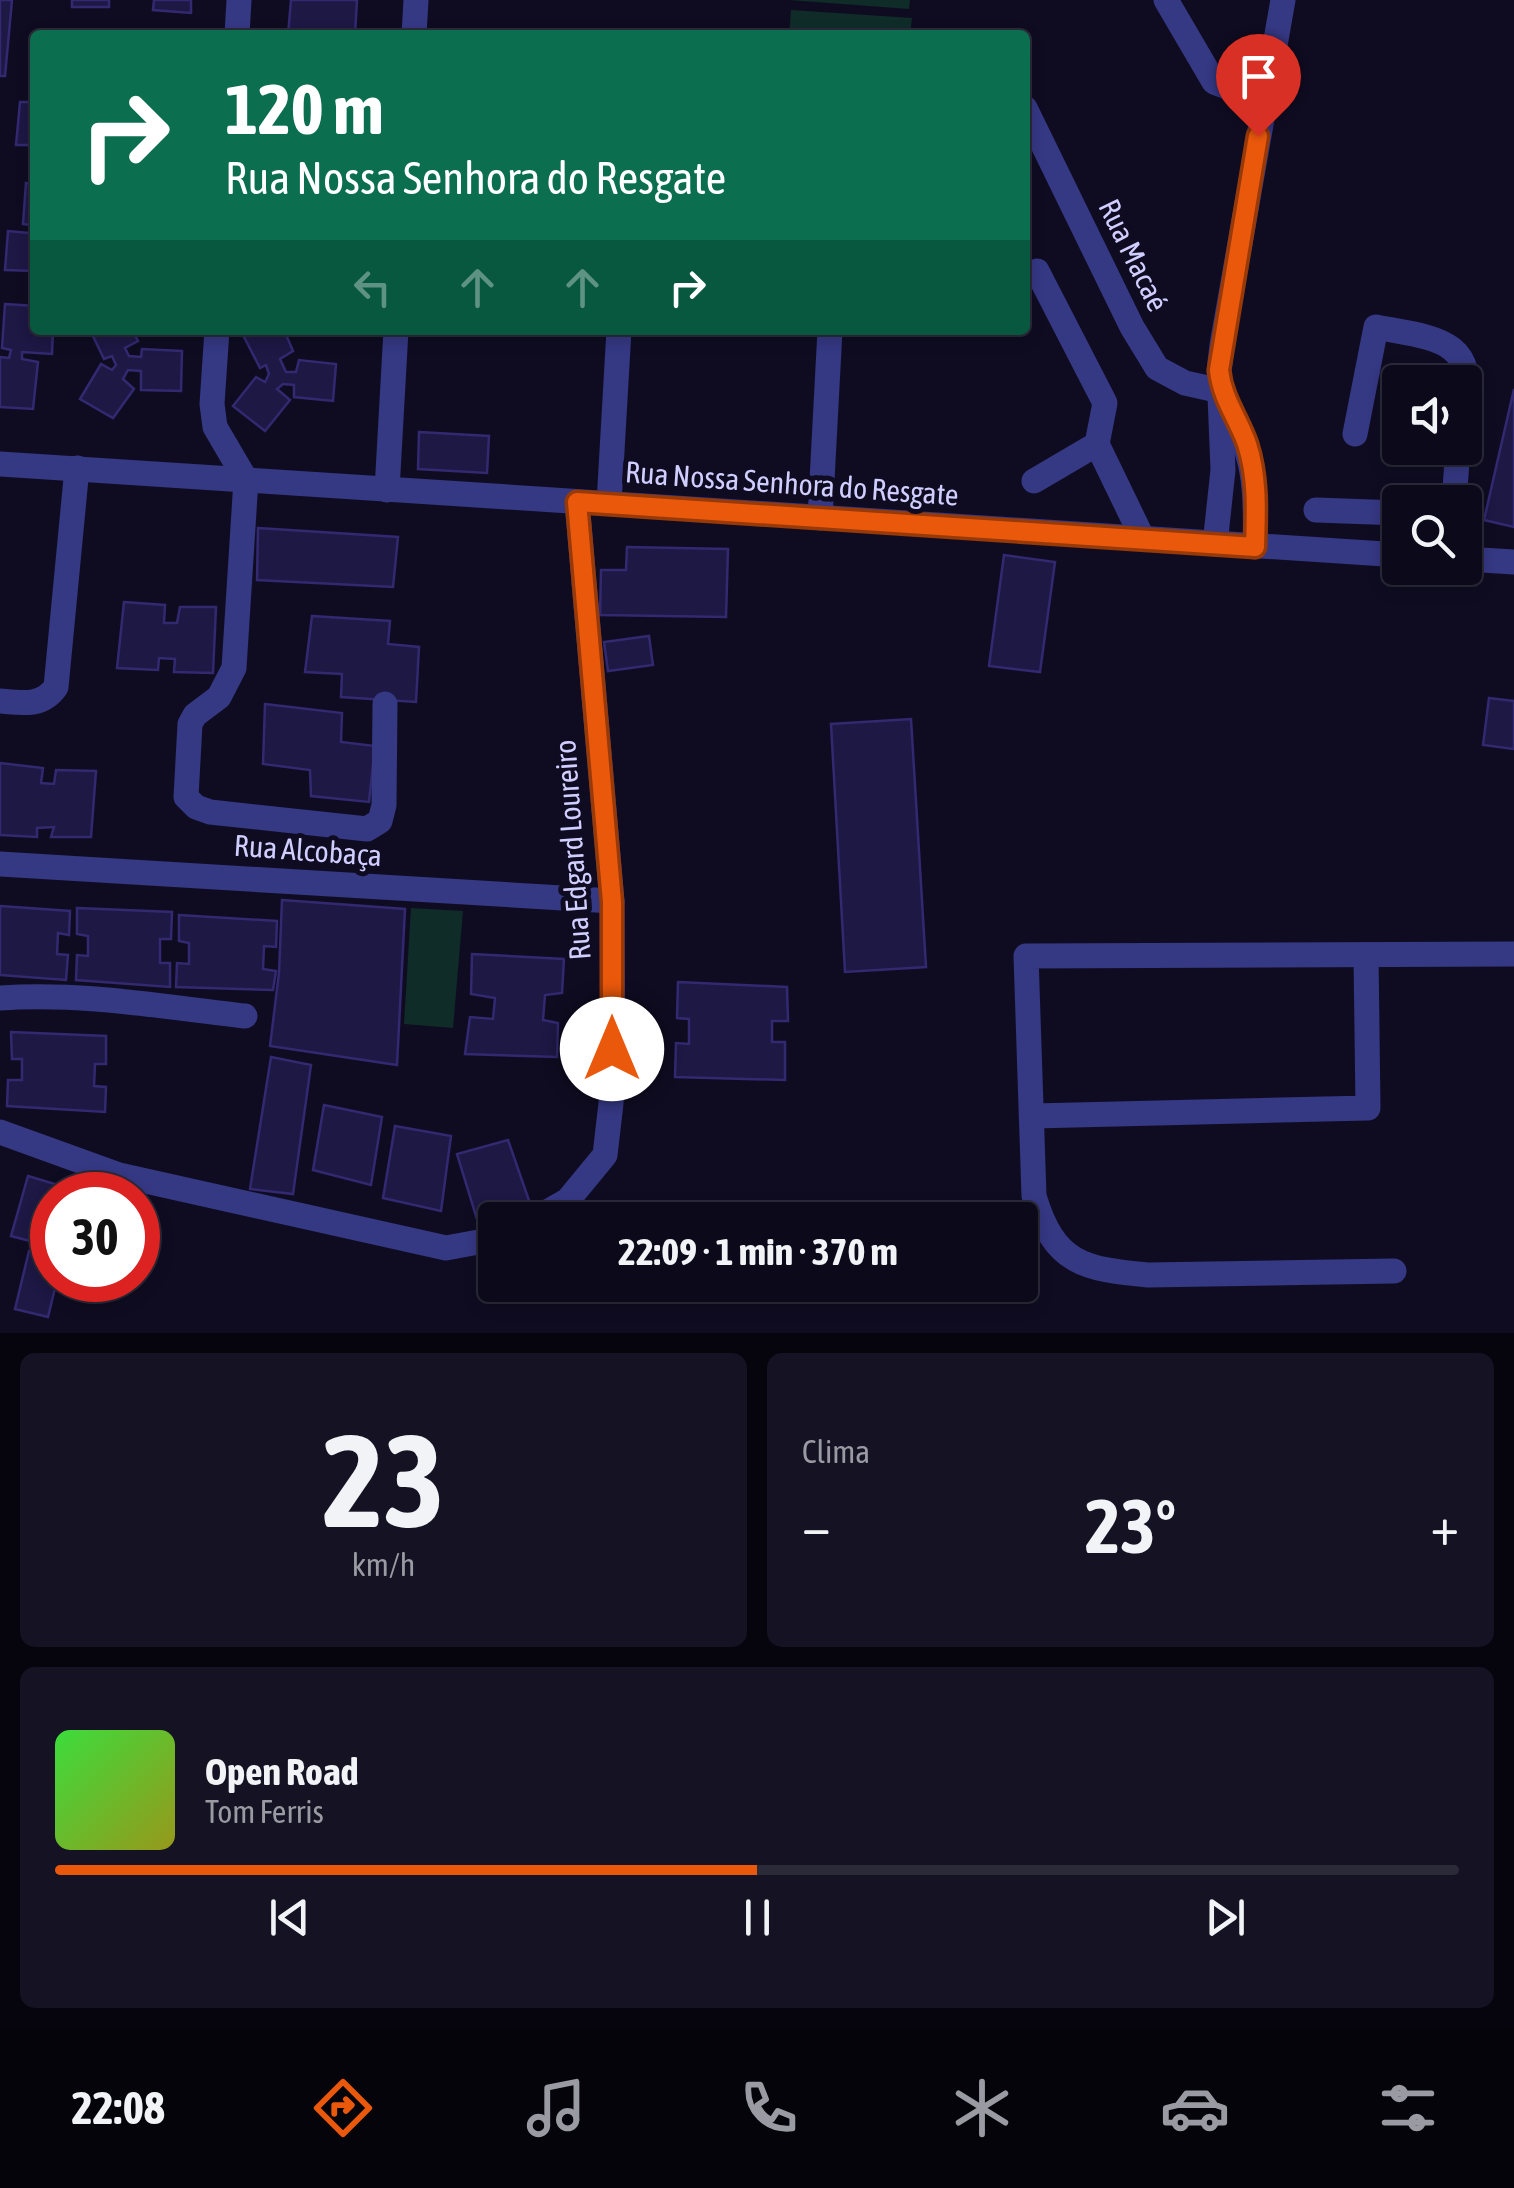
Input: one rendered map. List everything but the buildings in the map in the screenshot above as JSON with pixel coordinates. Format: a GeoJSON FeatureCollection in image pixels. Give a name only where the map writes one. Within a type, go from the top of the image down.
{"type":"FeatureCollection","features":[{"type":"Feature","properties":{"kind":"street"},"geometry":{"type":"LineString","coordinates":[[236,30],[239,0]]}},
{"type":"Feature","properties":{"kind":"street"},"geometry":{"type":"LineString","coordinates":[[414,30],[416,0]]}},
{"type":"Feature","properties":{"kind":"street"},"geometry":{"type":"LineString","coordinates":[[1166,0],[1214,82],[1229,91],[1264,101]]}},
{"type":"Feature","properties":{"kind":"street"},"geometry":{"type":"LineString","coordinates":[[1215,544],[1222,470],[1222,344],[1282,0]]}},
{"type":"Feature","properties":{"kind":"street","name":"Rua Macaé"},"geometry":{"type":"LineString","coordinates":[[1030,118],[1132,327],[1157,368],[1185,384],[1221,391]]}},
{"type":"Feature","properties":{"kind":"street"},"geometry":{"type":"LineString","coordinates":[[1037,271],[1105,404],[1097,444],[1143,540]]}},
{"type":"Feature","properties":{"kind":"street"},"geometry":{"type":"LineString","coordinates":[[1355,434],[1376,327],[1452,346],[1464,365]]}},
{"type":"Feature","properties":{"kind":"street"},"geometry":{"type":"LineString","coordinates":[[217,335],[212,404],[215,427],[246,480],[234,668],[219,697],[195,715],[190,724],[186,797],[196,808],[210,812],[367,829],[375,826],[384,805],[385,704]]}},
{"type":"Feature","properties":{"kind":"street"},"geometry":{"type":"LineString","coordinates":[[386,490],[396,335]]}},
{"type":"Feature","properties":{"kind":"street"},"geometry":{"type":"LineString","coordinates":[[610,502],[619,335]]}},
{"type":"Feature","properties":{"kind":"street"},"geometry":{"type":"LineString","coordinates":[[820,518],[830,335]]}},
{"type":"Feature","properties":{"kind":"street"},"geometry":{"type":"LineString","coordinates":[[1221,391],[1246,442],[1256,478],[1255,547]]}},
{"type":"Feature","properties":{"kind":"street"},"geometry":{"type":"LineString","coordinates":[[1034,481],[1097,444]]}},
{"type":"Feature","properties":{"kind":"street","name":"Rua Nossa Senhora do Resgate"},"geometry":{"type":"LineString","coordinates":[[0,464],[1382,553]]}},
{"type":"Feature","properties":{"kind":"street"},"geometry":{"type":"LineString","coordinates":[[0,701],[33,704],[52,694],[56,686],[77,468]]}},
{"type":"Feature","properties":{"kind":"street","name":"Rua Edgard Loureiro"},"geometry":{"type":"LineString","coordinates":[[564,1202],[605,1155],[612,1086],[612,902],[577,502]]}},
{"type":"Feature","properties":{"kind":"street"},"geometry":{"type":"LineString","coordinates":[[1316,510],[1382,512]]}},
{"type":"Feature","properties":{"kind":"street"},"geometry":{"type":"LineString","coordinates":[[1482,560],[1514,562]]}},
{"type":"Feature","properties":{"kind":"street","name":"Rua Alcobaça"},"geometry":{"type":"LineString","coordinates":[[0,864],[612,902]]}},
{"type":"Feature","properties":{"kind":"street"},"geometry":{"type":"LineString","coordinates":[[1032,1116],[1368,1108],[1366,954]]}},
{"type":"Feature","properties":{"kind":"street"},"geometry":{"type":"LineString","coordinates":[[1394,1271],[1148,1275],[1110,1272],[1077,1261],[1054,1245],[1042,1224],[1034,1196],[1026,956],[1514,954]]}},
{"type":"Feature","properties":{"kind":"street"},"geometry":{"type":"LineString","coordinates":[[0,998],[33,996],[122,1002],[245,1016]]}},
{"type":"Feature","properties":{"kind":"street"},"geometry":{"type":"LineString","coordinates":[[0,1132],[120,1175],[446,1248],[478,1242]]}},
{"type":"Feature","properties":{"kind":"green space"},"geometry":{"type":"Polygon","coordinates":[[[789,0],[910,0],[909,9],[789,0]]]}},
{"type":"Feature","properties":{"kind":"green space"},"geometry":{"type":"Polygon","coordinates":[[[791,10],[912,18],[911,30],[789,30],[791,10]]]}},
{"type":"Feature","properties":{"kind":"green space"},"geometry":{"type":"Polygon","coordinates":[[[411,908],[463,911],[453,1028],[404,1024],[411,908]]]}},
{"type":"Feature","properties":{"kind":"route"},"geometry":{"type":"LineString","coordinates":[[612,1049],[612,902],[577,502],[1255,547],[1256,478],[1246,442],[1221,391],[1219,370],[1258,136]]}}]}
